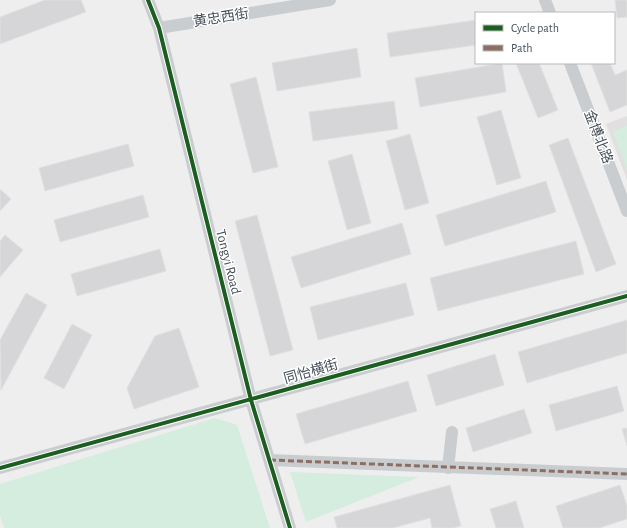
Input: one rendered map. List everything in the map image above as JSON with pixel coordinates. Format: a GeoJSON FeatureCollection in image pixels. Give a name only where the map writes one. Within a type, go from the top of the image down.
{"type":"FeatureCollection","features":[{"type":"Feature","properties":{"kind":"street","name":"Tongyi Road"},"geometry":{"type":"LineString","coordinates":[[148,0],[159,28],[251,400],[290,528]]}},
{"type":"Feature","properties":{"kind":"street","name":"黄忠西街"},"geometry":{"type":"LineString","coordinates":[[159,28],[330,0]]}},
{"type":"Feature","properties":{"kind":"street"},"geometry":{"type":"LineString","coordinates":[[545,0],[550,12]]}},
{"type":"Feature","properties":{"kind":"street","name":"金博北路"},"geometry":{"type":"LineString","coordinates":[[570,64],[627,211]]}},
{"type":"Feature","properties":{"kind":"street","name":"同怡横街"},"geometry":{"type":"LineString","coordinates":[[0,468],[627,296]]}},
{"type":"Feature","properties":{"kind":"street"},"geometry":{"type":"LineString","coordinates":[[448,468],[452,432]]}},
{"type":"Feature","properties":{"kind":"street"},"geometry":{"type":"LineString","coordinates":[[270,460],[627,474]]}},
{"type":"Feature","properties":{"kind":"shaded area"},"geometry":{"type":"Polygon","coordinates":[[[627,116],[627,180],[606,124],[627,116]]]}},
{"type":"Feature","properties":{"kind":"green space"},"geometry":{"type":"Polygon","coordinates":[[[627,126],[627,169],[613,132],[627,126]]]}},
{"type":"Feature","properties":{"kind":"green space"},"geometry":{"type":"Polygon","coordinates":[[[215,418],[237,425],[270,528],[4,528],[0,516],[0,484],[215,418]]]}},
{"type":"Feature","properties":{"kind":"green space"},"geometry":{"type":"Polygon","coordinates":[[[290,472],[419,477],[306,522],[290,472]]]}},
{"type":"Feature","properties":{"kind":"building"},"geometry":{"type":"Polygon","coordinates":[[[45,0],[81,0],[86,12],[0,44],[0,17],[45,0]]]}},
{"type":"Feature","properties":{"kind":"building"},"geometry":{"type":"Polygon","coordinates":[[[615,0],[627,0],[627,17],[617,18],[615,0]]]}},
{"type":"Feature","properties":{"kind":"building"},"geometry":{"type":"Polygon","coordinates":[[[475,20],[475,45],[390,57],[387,33],[475,20]]]}},
{"type":"Feature","properties":{"kind":"building"},"geometry":{"type":"Polygon","coordinates":[[[357,48],[361,77],[277,91],[272,63],[357,48]]]}},
{"type":"Feature","properties":{"kind":"building"},"geometry":{"type":"Polygon","coordinates":[[[502,64],[506,92],[420,107],[415,78],[502,64]]]}},
{"type":"Feature","properties":{"kind":"building"},"geometry":{"type":"Polygon","coordinates":[[[516,64],[539,64],[558,110],[538,118],[516,64]]]}},
{"type":"Feature","properties":{"kind":"building"},"geometry":{"type":"Polygon","coordinates":[[[591,64],[610,64],[615,75],[627,70],[627,105],[610,112],[591,64]]]}},
{"type":"Feature","properties":{"kind":"building"},"geometry":{"type":"Polygon","coordinates":[[[256,77],[278,167],[253,173],[230,84],[256,77]]]}},
{"type":"Feature","properties":{"kind":"building"},"geometry":{"type":"Polygon","coordinates":[[[394,101],[398,129],[313,141],[309,112],[394,101]]]}},
{"type":"Feature","properties":{"kind":"building"},"geometry":{"type":"Polygon","coordinates":[[[501,110],[521,178],[497,185],[477,117],[501,110]]]}},
{"type":"Feature","properties":{"kind":"building"},"geometry":{"type":"Polygon","coordinates":[[[410,134],[429,203],[405,210],[386,141],[410,134]]]}},
{"type":"Feature","properties":{"kind":"building"},"geometry":{"type":"Polygon","coordinates":[[[568,138],[616,264],[596,272],[549,145],[568,138]]]}},
{"type":"Feature","properties":{"kind":"building"},"geometry":{"type":"Polygon","coordinates":[[[128,144],[134,166],[45,191],[39,168],[128,144]]]}},
{"type":"Feature","properties":{"kind":"building"},"geometry":{"type":"Polygon","coordinates":[[[352,154],[371,223],[347,230],[328,161],[352,154]]]}},
{"type":"Feature","properties":{"kind":"building"},"geometry":{"type":"Polygon","coordinates":[[[546,181],[556,212],[445,246],[436,215],[546,181]]]}},
{"type":"Feature","properties":{"kind":"building"},"geometry":{"type":"Polygon","coordinates":[[[0,189],[11,199],[0,211],[0,189]]]}},
{"type":"Feature","properties":{"kind":"building"},"geometry":{"type":"Polygon","coordinates":[[[143,195],[149,217],[60,242],[54,220],[143,195]]]}},
{"type":"Feature","properties":{"kind":"building"},"geometry":{"type":"Polygon","coordinates":[[[257,215],[293,350],[270,356],[235,221],[257,215]]]}},
{"type":"Feature","properties":{"kind":"building"},"geometry":{"type":"Polygon","coordinates":[[[402,223],[411,254],[301,288],[291,257],[402,223]]]}},
{"type":"Feature","properties":{"kind":"building"},"geometry":{"type":"Polygon","coordinates":[[[5,235],[23,250],[0,277],[0,241],[5,235]]]}},
{"type":"Feature","properties":{"kind":"building"},"geometry":{"type":"Polygon","coordinates":[[[576,241],[584,274],[438,311],[430,278],[576,241]]]}},
{"type":"Feature","properties":{"kind":"building"},"geometry":{"type":"Polygon","coordinates":[[[160,249],[166,271],[77,296],[71,274],[160,249]]]}},
{"type":"Feature","properties":{"kind":"building"},"geometry":{"type":"Polygon","coordinates":[[[406,283],[414,315],[318,340],[310,307],[406,283]]]}},
{"type":"Feature","properties":{"kind":"building"},"geometry":{"type":"Polygon","coordinates":[[[26,293],[47,305],[1,390],[0,340],[26,293]]]}},
{"type":"Feature","properties":{"kind":"building"},"geometry":{"type":"Polygon","coordinates":[[[627,320],[627,353],[527,383],[518,352],[627,320]]]}},
{"type":"Feature","properties":{"kind":"building"},"geometry":{"type":"Polygon","coordinates":[[[72,324],[92,335],[64,389],[44,378],[72,324]]]}},
{"type":"Feature","properties":{"kind":"building"},"geometry":{"type":"Polygon","coordinates":[[[179,328],[199,387],[134,409],[127,388],[155,336],[179,328]]]}},
{"type":"Feature","properties":{"kind":"building"},"geometry":{"type":"Polygon","coordinates":[[[495,354],[504,385],[436,406],[427,375],[495,354]]]}},
{"type":"Feature","properties":{"kind":"building"},"geometry":{"type":"Polygon","coordinates":[[[408,381],[417,411],[305,444],[296,414],[408,381]]]}},
{"type":"Feature","properties":{"kind":"building"},"geometry":{"type":"Polygon","coordinates":[[[617,386],[624,411],[556,431],[549,405],[617,386]]]}},
{"type":"Feature","properties":{"kind":"building"},"geometry":{"type":"Polygon","coordinates":[[[524,409],[532,433],[473,452],[466,428],[524,409]]]}},
{"type":"Feature","properties":{"kind":"building"},"geometry":{"type":"Polygon","coordinates":[[[627,428],[627,446],[622,429],[627,428]]]}},
{"type":"Feature","properties":{"kind":"building"},"geometry":{"type":"Polygon","coordinates":[[[450,485],[461,526],[453,528],[432,528],[430,518],[393,528],[337,528],[334,517],[450,485]]]}},
{"type":"Feature","properties":{"kind":"building"},"geometry":{"type":"Polygon","coordinates":[[[620,485],[627,506],[627,519],[599,528],[563,528],[556,506],[620,485]]]}},
{"type":"Feature","properties":{"kind":"building"},"geometry":{"type":"Polygon","coordinates":[[[516,501],[524,528],[496,528],[490,509],[516,501]]]}},
{"type":"Feature","properties":{"kind":"marked path"},"geometry":{"type":"LineString","coordinates":[[270,460],[627,474]]}},
{"type":"Feature","properties":{"kind":"cycle path"},"geometry":{"type":"LineString","coordinates":[[148,0],[159,28],[251,400],[290,528]]}},
{"type":"Feature","properties":{"kind":"cycle path"},"geometry":{"type":"LineString","coordinates":[[0,468],[627,296]]}}]}
